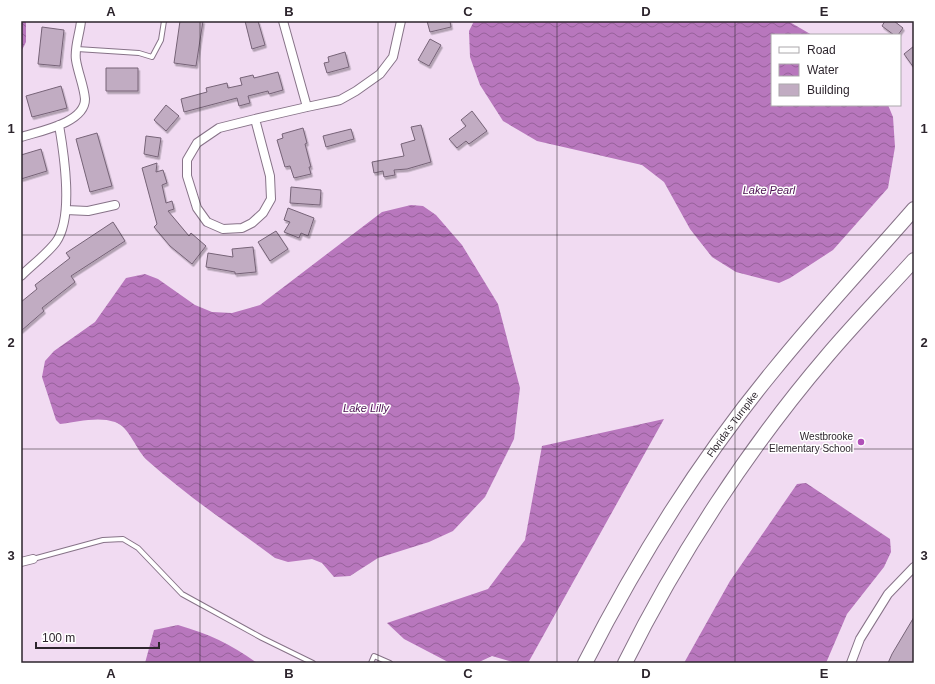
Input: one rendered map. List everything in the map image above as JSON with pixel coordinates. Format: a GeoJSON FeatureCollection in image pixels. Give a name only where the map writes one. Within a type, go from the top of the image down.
{"type":"FeatureCollection","features":[{"type":"Feature","properties":{"kind":"highway","name":"Florida's Turnpike"},"geometry":{"type":"LineString","coordinates":[[585,663],[646,550],[686,488],[727,430],[773,371],[914,209]]}},
{"type":"Feature","properties":{"kind":"highway"},"geometry":{"type":"LineString","coordinates":[[625,663],[674,573],[715,508],[768,430],[827,356],[914,260]]}},
{"type":"Feature","properties":{"kind":"street"},"geometry":{"type":"LineString","coordinates":[[21,137],[59,125],[77,116],[84,108],[85,98],[76,58],[81,21]]}},
{"type":"Feature","properties":{"kind":"street"},"geometry":{"type":"LineString","coordinates":[[283,21],[307,107]]}},
{"type":"Feature","properties":{"kind":"street"},"geometry":{"type":"LineString","coordinates":[[255,119],[270,176],[271,199],[263,213],[252,223],[242,228],[223,229],[208,222],[197,208],[187,176],[187,160],[197,143],[219,128],[255,119],[340,100],[356,91],[380,74],[392,57],[401,21]]}},
{"type":"Feature","properties":{"kind":"street"},"geometry":{"type":"LineString","coordinates":[[21,276],[56,242],[66,220],[59,125]]}},
{"type":"Feature","properties":{"kind":"street"},"geometry":{"type":"LineString","coordinates":[[66,210],[88,211],[115,205]]}},
{"type":"Feature","properties":{"kind":"street"},"geometry":{"type":"LineString","coordinates":[[21,562],[33,559]]}},
{"type":"Feature","properties":{"kind":"street"},"geometry":{"type":"LineString","coordinates":[[851,663],[860,639],[888,594],[914,567]]}},
{"type":"Feature","properties":{"kind":"lane"},"geometry":{"type":"LineString","coordinates":[[77,49],[139,53],[152,57],[161,40],[164,21]]}},
{"type":"Feature","properties":{"kind":"lane"},"geometry":{"type":"LineString","coordinates":[[33,559],[103,540],[123,539],[138,548],[182,594],[262,638],[313,663]]}},
{"type":"Feature","properties":{"kind":"lane"},"geometry":{"type":"LineString","coordinates":[[371,663],[374,656],[390,663]]}},
{"type":"Feature","properties":{"kind":"water"},"geometry":{"type":"Polygon","coordinates":[[[21,21],[26,21],[26,42],[21,52],[21,21]]]}},
{"type":"Feature","properties":{"kind":"water","name":"Lake Pearl"},"geometry":{"type":"Polygon","coordinates":[[[474,21],[788,21],[810,34],[771,34],[771,106],[888,106],[893,117],[895,147],[888,188],[833,250],[790,278],[779,283],[736,272],[712,257],[690,229],[664,182],[642,165],[537,141],[503,121],[480,85],[470,57],[469,31],[474,21]]]}},
{"type":"Feature","properties":{"kind":"water","name":"Lake Lilly"},"geometry":{"type":"Polygon","coordinates":[[[411,205],[423,206],[436,215],[462,245],[498,304],[520,388],[514,439],[485,497],[453,531],[429,542],[378,558],[350,576],[334,577],[322,563],[312,559],[288,562],[275,558],[194,499],[163,474],[144,457],[125,429],[115,422],[108,420],[88,420],[60,424],[56,420],[42,377],[45,361],[54,351],[95,322],[126,278],[145,274],[158,279],[195,305],[212,312],[232,313],[260,305],[382,212],[411,205]]]}},
{"type":"Feature","properties":{"kind":"water"},"geometry":{"type":"Polygon","coordinates":[[[664,419],[528,663],[516,663],[492,656],[477,663],[450,663],[404,639],[387,623],[488,589],[525,540],[542,446],[664,419]]]}},
{"type":"Feature","properties":{"kind":"water"},"geometry":{"type":"Polygon","coordinates":[[[806,483],[890,539],[891,552],[884,567],[847,614],[826,663],[684,663],[730,581],[797,484],[806,483]]]}},
{"type":"Feature","properties":{"kind":"water"},"geometry":{"type":"Polygon","coordinates":[[[178,625],[219,640],[238,650],[257,663],[145,663],[154,630],[178,625]]]}},
{"type":"Feature","properties":{"kind":"building"},"geometry":{"type":"Polygon","coordinates":[[[180,21],[203,21],[196,66],[174,63],[180,21]]]}},
{"type":"Feature","properties":{"kind":"building"},"geometry":{"type":"Polygon","coordinates":[[[245,21],[258,21],[265,45],[252,49],[245,21]]]}},
{"type":"Feature","properties":{"kind":"building"},"geometry":{"type":"Polygon","coordinates":[[[427,21],[450,21],[451,27],[430,32],[427,21]]]}},
{"type":"Feature","properties":{"kind":"building"},"geometry":{"type":"Polygon","coordinates":[[[885,21],[894,21],[903,28],[899,34],[893,34],[882,26],[885,21]]]}},
{"type":"Feature","properties":{"kind":"building"},"geometry":{"type":"Polygon","coordinates":[[[42,27],[64,30],[60,66],[38,64],[42,27]]]}},
{"type":"Feature","properties":{"kind":"building"},"geometry":{"type":"Polygon","coordinates":[[[430,39],[441,45],[429,66],[418,60],[430,39]]]}},
{"type":"Feature","properties":{"kind":"building"},"geometry":{"type":"Polygon","coordinates":[[[914,46],[914,68],[904,54],[914,46]]]}},
{"type":"Feature","properties":{"kind":"building"},"geometry":{"type":"Polygon","coordinates":[[[345,52],[349,67],[327,73],[324,63],[329,62],[328,57],[345,52]]]}},
{"type":"Feature","properties":{"kind":"building"},"geometry":{"type":"Polygon","coordinates":[[[106,68],[138,68],[138,91],[106,91],[106,68]]]}},
{"type":"Feature","properties":{"kind":"building"},"geometry":{"type":"Polygon","coordinates":[[[278,72],[283,90],[269,94],[268,91],[248,96],[250,103],[239,106],[237,98],[184,112],[181,99],[207,92],[206,88],[227,83],[228,88],[242,85],[240,78],[253,75],[254,78],[278,72]]]}},
{"type":"Feature","properties":{"kind":"building"},"geometry":{"type":"Polygon","coordinates":[[[61,86],[67,108],[32,117],[26,96],[61,86]]]}},
{"type":"Feature","properties":{"kind":"building"},"geometry":{"type":"Polygon","coordinates":[[[166,105],[179,116],[166,131],[154,120],[166,105]]]}},
{"type":"Feature","properties":{"kind":"building"},"geometry":{"type":"Polygon","coordinates":[[[472,111],[487,131],[469,144],[466,141],[457,148],[449,139],[466,126],[461,120],[472,111]]]}},
{"type":"Feature","properties":{"kind":"building"},"geometry":{"type":"Polygon","coordinates":[[[421,125],[431,162],[407,169],[394,170],[395,175],[384,177],[383,171],[374,173],[372,162],[404,156],[401,144],[415,140],[411,127],[421,125]]]}},
{"type":"Feature","properties":{"kind":"building"},"geometry":{"type":"Polygon","coordinates":[[[303,128],[307,143],[305,144],[311,167],[309,167],[311,174],[294,178],[290,166],[285,167],[277,140],[283,138],[282,134],[303,128]]]}},
{"type":"Feature","properties":{"kind":"building"},"geometry":{"type":"Polygon","coordinates":[[[351,129],[354,139],[326,147],[323,136],[351,129]]]}},
{"type":"Feature","properties":{"kind":"building"},"geometry":{"type":"Polygon","coordinates":[[[97,133],[112,186],[90,192],[76,139],[97,133]]]}},
{"type":"Feature","properties":{"kind":"building"},"geometry":{"type":"Polygon","coordinates":[[[146,136],[161,138],[158,157],[144,154],[146,136]]]}},
{"type":"Feature","properties":{"kind":"building"},"geometry":{"type":"Polygon","coordinates":[[[41,149],[47,171],[21,179],[21,155],[41,149]]]}},
{"type":"Feature","properties":{"kind":"building"},"geometry":{"type":"Polygon","coordinates":[[[157,163],[156,172],[163,170],[167,183],[162,185],[166,203],[172,201],[174,209],[168,211],[189,236],[191,233],[206,246],[192,264],[170,246],[154,227],[157,224],[142,168],[157,163]]]}},
{"type":"Feature","properties":{"kind":"building"},"geometry":{"type":"Polygon","coordinates":[[[291,187],[321,190],[320,205],[290,203],[291,187]]]}},
{"type":"Feature","properties":{"kind":"building"},"geometry":{"type":"Polygon","coordinates":[[[288,208],[314,218],[308,236],[301,233],[299,238],[284,232],[290,222],[284,220],[288,208]]]}},
{"type":"Feature","properties":{"kind":"building"},"geometry":{"type":"Polygon","coordinates":[[[113,222],[125,241],[71,276],[75,282],[42,308],[44,311],[21,331],[21,302],[37,289],[35,285],[70,258],[66,253],[113,222]]]}},
{"type":"Feature","properties":{"kind":"building"},"geometry":{"type":"Polygon","coordinates":[[[276,231],[288,249],[270,261],[258,242],[276,231]]]}},
{"type":"Feature","properties":{"kind":"building"},"geometry":{"type":"Polygon","coordinates":[[[253,247],[256,272],[235,274],[235,272],[206,267],[208,253],[233,257],[232,249],[253,247]]]}},
{"type":"Feature","properties":{"kind":"building"},"geometry":{"type":"Polygon","coordinates":[[[914,617],[914,663],[888,663],[892,654],[914,617]]]}},
{"type":"Feature","properties":{"kind":"place","name":"Westbrooke Elementary School"},"geometry":{"type":"Point","coordinates":[861,442]}}]}
